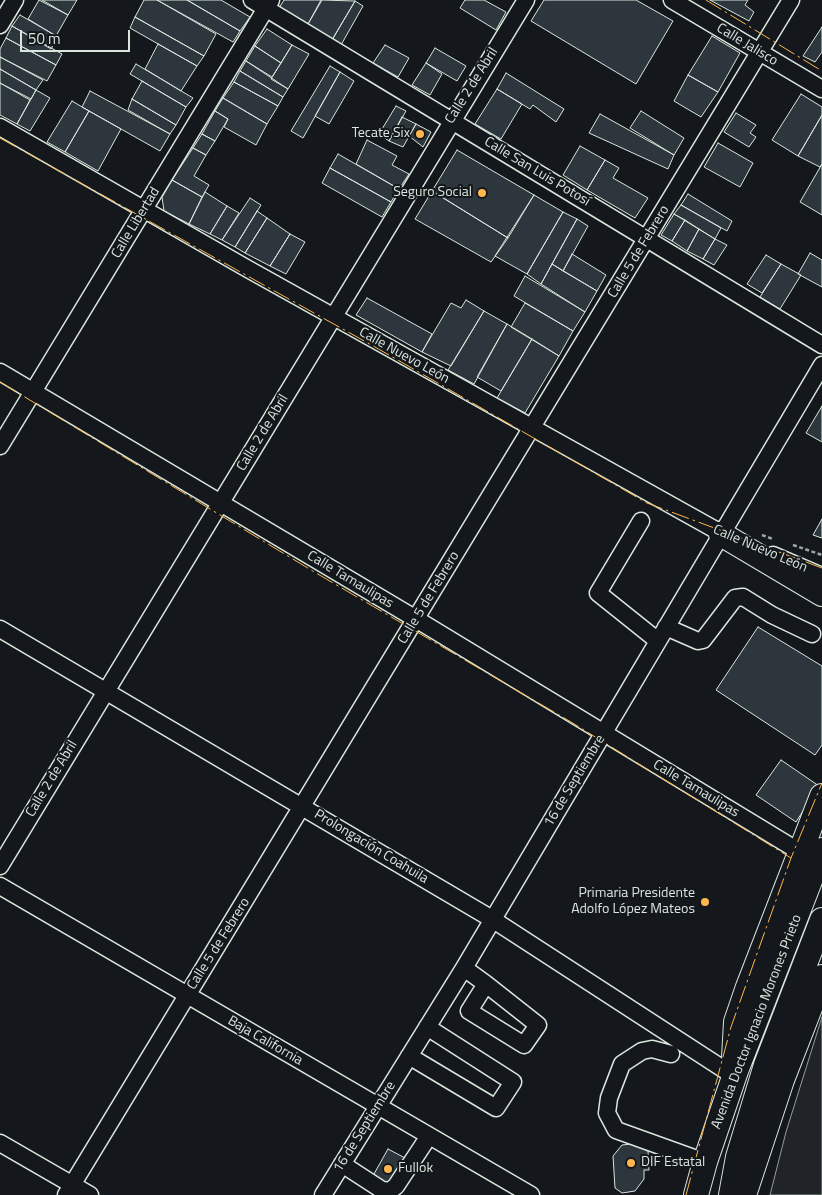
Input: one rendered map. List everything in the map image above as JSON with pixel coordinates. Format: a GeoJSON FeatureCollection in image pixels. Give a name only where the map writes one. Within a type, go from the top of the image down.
{"type":"FeatureCollection","features":[{"type":"Feature","properties":{"kind":"highway"},"geometry":{"type":"LineString","coordinates":[[721,534],[743,550],[820,580]]}},
{"type":"Feature","properties":{"kind":"highway"},"geometry":{"type":"LineString","coordinates":[[735,1074],[733,1042],[736,1022],[811,851],[822,796]]}},
{"type":"Feature","properties":{"kind":"highway"},"geometry":{"type":"LineString","coordinates":[[731,1195],[740,1149],[766,1065],[822,920]]}},
{"type":"Feature","properties":{"kind":"highway"},"geometry":{"type":"LineString","coordinates":[[744,1195],[782,1080],[822,977]]}},
{"type":"Feature","properties":{"kind":"highway","name":"Avenida Doctor Ignacio Morones Prieto"},"geometry":{"type":"LineString","coordinates":[[696,1195],[704,1162],[735,1074]]}},
{"type":"Feature","properties":{"kind":"street"},"geometry":{"type":"LineString","coordinates":[[0,25],[15,0]]}},
{"type":"Feature","properties":{"kind":"street","name":"Calle 2 de Abril"},"geometry":{"type":"LineString","coordinates":[[0,866],[105,690],[526,0]]}},
{"type":"Feature","properties":{"kind":"street","name":"Calle Jalisco"},"geometry":{"type":"LineString","coordinates":[[672,0],[822,89]]}},
{"type":"Feature","properties":{"kind":"street","name":"Calle 5 de Febrero"},"geometry":{"type":"LineString","coordinates":[[70,1190],[304,807],[791,0]]}},
{"type":"Feature","properties":{"kind":"street","name":"Calle San Luis Potosí"},"geometry":{"type":"LineString","coordinates":[[263,3],[822,345]]}},
{"type":"Feature","properties":{"kind":"street","name":"Calle Libertad"},"geometry":{"type":"LineString","coordinates":[[0,446],[144,209],[263,3]]}},
{"type":"Feature","properties":{"kind":"street","name":"Calle Nuevo León"},"geometry":{"type":"LineString","coordinates":[[0,127],[721,534]]}},
{"type":"Feature","properties":{"kind":"street","name":"16 de Septiembre"},"geometry":{"type":"LineString","coordinates":[[323,1195],[464,968],[822,365]]}},
{"type":"Feature","properties":{"kind":"street","name":"Calle Tamaulipas"},"geometry":{"type":"LineString","coordinates":[[0,372],[604,733],[811,851]]}},
{"type":"Feature","properties":{"kind":"street"},"geometry":{"type":"LineString","coordinates":[[641,521],[598,592],[662,634],[698,641],[703,640],[735,598],[743,597],[772,615],[812,634]]}},
{"type":"Feature","properties":{"kind":"street","name":"Prolongación Coahuila"},"geometry":{"type":"LineString","coordinates":[[0,629],[492,919],[735,1074]]}},
{"type":"Feature","properties":{"kind":"street","name":"Baja California"},"geometry":{"type":"LineString","coordinates":[[0,886],[531,1195]]}},
{"type":"Feature","properties":{"kind":"street"},"geometry":{"type":"LineString","coordinates":[[464,968],[486,984]]}},
{"type":"Feature","properties":{"kind":"street"},"geometry":{"type":"LineString","coordinates":[[409,1056],[496,1108],[513,1082],[426,1027]]}},
{"type":"Feature","properties":{"kind":"street"},"geometry":{"type":"LineString","coordinates":[[671,1054],[652,1049],[642,1051],[622,1064],[608,1098],[607,1113],[616,1130],[704,1162]]}},
{"type":"Feature","properties":{"kind":"street"},"geometry":{"type":"LineString","coordinates":[[342,1164],[382,1190],[390,1191],[396,1186],[429,1136]]}},
{"type":"Feature","properties":{"kind":"street"},"geometry":{"type":"LineString","coordinates":[[0,1143],[70,1190],[90,1195]]}},
{"type":"Feature","properties":{"kind":"shaded area"},"geometry":{"type":"Polygon","coordinates":[[[822,1017],[822,1195],[770,1195],[786,1132],[822,1017]]]}},
{"type":"Feature","properties":{"kind":"building"},"geometry":{"type":"Polygon","coordinates":[[[39,0],[68,15],[56,36],[28,19],[39,0]]]}},
{"type":"Feature","properties":{"kind":"building"},"geometry":{"type":"Polygon","coordinates":[[[42,0],[77,0],[68,15],[42,0]]]}},
{"type":"Feature","properties":{"kind":"building"},"geometry":{"type":"Polygon","coordinates":[[[144,0],[157,0],[216,34],[204,56],[135,17],[144,0]]]}},
{"type":"Feature","properties":{"kind":"building"},"geometry":{"type":"Polygon","coordinates":[[[157,0],[187,0],[240,31],[233,42],[157,0]]]}},
{"type":"Feature","properties":{"kind":"building"},"geometry":{"type":"Polygon","coordinates":[[[187,0],[221,0],[250,17],[240,31],[187,0]]]}},
{"type":"Feature","properties":{"kind":"building"},"geometry":{"type":"Polygon","coordinates":[[[284,0],[321,0],[308,24],[279,8],[284,0]]]}},
{"type":"Feature","properties":{"kind":"building"},"geometry":{"type":"Polygon","coordinates":[[[322,0],[355,1],[332,40],[308,24],[322,0]]]}},
{"type":"Feature","properties":{"kind":"building"},"geometry":{"type":"Polygon","coordinates":[[[465,0],[484,0],[506,12],[496,30],[460,8],[465,0]]]}},
{"type":"Feature","properties":{"kind":"building"},"geometry":{"type":"Polygon","coordinates":[[[544,0],[636,0],[673,21],[636,84],[531,21],[544,0]]]}},
{"type":"Feature","properties":{"kind":"building"},"geometry":{"type":"Polygon","coordinates":[[[710,0],[748,0],[745,5],[754,12],[749,21],[710,0]]]}},
{"type":"Feature","properties":{"kind":"building"},"geometry":{"type":"Polygon","coordinates":[[[355,1],[363,6],[341,45],[332,40],[355,1]]]}},
{"type":"Feature","properties":{"kind":"building"},"geometry":{"type":"Polygon","coordinates":[[[20,15],[58,37],[51,49],[12,26],[20,15]]]}},
{"type":"Feature","properties":{"kind":"building"},"geometry":{"type":"Polygon","coordinates":[[[135,17],[204,56],[197,66],[130,28],[135,17]]]}},
{"type":"Feature","properties":{"kind":"building"},"geometry":{"type":"Polygon","coordinates":[[[12,26],[62,54],[56,65],[6,38],[12,26]]]}},
{"type":"Feature","properties":{"kind":"building"},"geometry":{"type":"Polygon","coordinates":[[[822,27],[822,52],[815,62],[803,56],[822,27]]]}},
{"type":"Feature","properties":{"kind":"building"},"geometry":{"type":"Polygon","coordinates":[[[267,29],[292,45],[281,63],[255,46],[267,29]]]}},
{"type":"Feature","properties":{"kind":"building"},"geometry":{"type":"Polygon","coordinates":[[[712,36],[740,53],[718,92],[688,75],[712,36]]]}},
{"type":"Feature","properties":{"kind":"building"},"geometry":{"type":"Polygon","coordinates":[[[6,38],[56,65],[47,81],[0,57],[0,49],[6,38]]]}},
{"type":"Feature","properties":{"kind":"building"},"geometry":{"type":"Polygon","coordinates":[[[158,44],[197,66],[181,91],[145,69],[158,44]]]}},
{"type":"Feature","properties":{"kind":"building"},"geometry":{"type":"Polygon","coordinates":[[[292,45],[309,54],[288,89],[271,79],[292,45]]]}},
{"type":"Feature","properties":{"kind":"building"},"geometry":{"type":"Polygon","coordinates":[[[385,45],[409,58],[398,77],[373,63],[385,45]]]}},
{"type":"Feature","properties":{"kind":"building"},"geometry":{"type":"Polygon","coordinates":[[[255,46],[281,63],[272,77],[246,61],[255,46]]]}},
{"type":"Feature","properties":{"kind":"building"},"geometry":{"type":"Polygon","coordinates":[[[435,48],[466,66],[457,81],[426,63],[435,48]]]}},
{"type":"Feature","properties":{"kind":"building"},"geometry":{"type":"Polygon","coordinates":[[[0,57],[43,80],[36,90],[0,69],[0,57]]]}},
{"type":"Feature","properties":{"kind":"building"},"geometry":{"type":"Polygon","coordinates":[[[246,61],[288,89],[283,97],[240,71],[246,61]]]}},
{"type":"Feature","properties":{"kind":"building"},"geometry":{"type":"Polygon","coordinates":[[[426,63],[442,74],[430,95],[412,85],[426,63]]]}},
{"type":"Feature","properties":{"kind":"building"},"geometry":{"type":"Polygon","coordinates":[[[136,64],[193,98],[186,107],[130,74],[136,64]]]}},
{"type":"Feature","properties":{"kind":"building"},"geometry":{"type":"Polygon","coordinates":[[[330,66],[340,72],[303,138],[291,131],[330,66]]]}},
{"type":"Feature","properties":{"kind":"building"},"geometry":{"type":"Polygon","coordinates":[[[0,69],[36,90],[31,99],[0,83],[0,69]]]}},
{"type":"Feature","properties":{"kind":"building"},"geometry":{"type":"Polygon","coordinates":[[[240,71],[283,97],[278,106],[234,82],[240,71]]]}},
{"type":"Feature","properties":{"kind":"building"},"geometry":{"type":"Polygon","coordinates":[[[340,72],[354,81],[329,124],[315,116],[340,72]]]}},
{"type":"Feature","properties":{"kind":"building"},"geometry":{"type":"Polygon","coordinates":[[[506,73],[564,109],[556,122],[533,105],[530,109],[497,89],[506,73]]]}},
{"type":"Feature","properties":{"kind":"building"},"geometry":{"type":"Polygon","coordinates":[[[688,75],[718,92],[701,117],[674,101],[688,75]]]}},
{"type":"Feature","properties":{"kind":"building"},"geometry":{"type":"Polygon","coordinates":[[[142,81],[186,107],[176,125],[132,99],[142,81]]]}},
{"type":"Feature","properties":{"kind":"building"},"geometry":{"type":"Polygon","coordinates":[[[234,82],[278,106],[267,124],[223,98],[234,82]]]}},
{"type":"Feature","properties":{"kind":"building"},"geometry":{"type":"Polygon","coordinates":[[[0,83],[30,100],[17,124],[0,115],[0,83]]]}},
{"type":"Feature","properties":{"kind":"building"},"geometry":{"type":"Polygon","coordinates":[[[497,89],[522,104],[501,139],[475,124],[497,89]]]}},
{"type":"Feature","properties":{"kind":"building"},"geometry":{"type":"Polygon","coordinates":[[[36,90],[50,98],[30,131],[17,124],[36,90]]]}},
{"type":"Feature","properties":{"kind":"building"},"geometry":{"type":"Polygon","coordinates":[[[90,91],[170,134],[160,151],[82,107],[90,91]]]}},
{"type":"Feature","properties":{"kind":"building"},"geometry":{"type":"Polygon","coordinates":[[[801,94],[822,107],[822,115],[798,156],[772,140],[801,94]]]}},
{"type":"Feature","properties":{"kind":"building"},"geometry":{"type":"Polygon","coordinates":[[[223,98],[267,124],[256,145],[224,127],[228,119],[215,111],[223,98]]]}},
{"type":"Feature","properties":{"kind":"building"},"geometry":{"type":"Polygon","coordinates":[[[132,99],[176,125],[170,134],[128,110],[132,99]]]}},
{"type":"Feature","properties":{"kind":"building"},"geometry":{"type":"Polygon","coordinates":[[[72,101],[89,111],[65,152],[47,142],[72,101]]]}},
{"type":"Feature","properties":{"kind":"building"},"geometry":{"type":"Polygon","coordinates":[[[396,106],[406,111],[389,141],[379,134],[396,106]]]}},
{"type":"Feature","properties":{"kind":"building"},"geometry":{"type":"Polygon","coordinates":[[[89,111],[121,129],[98,171],[65,152],[89,111]]]}},
{"type":"Feature","properties":{"kind":"building"},"geometry":{"type":"Polygon","coordinates":[[[215,111],[228,119],[215,141],[202,134],[215,111]]]}},
{"type":"Feature","properties":{"kind":"building"},"geometry":{"type":"Polygon","coordinates":[[[641,111],[684,138],[674,155],[630,128],[641,111]]]}},
{"type":"Feature","properties":{"kind":"building"},"geometry":{"type":"Polygon","coordinates":[[[736,113],[756,125],[750,133],[756,137],[749,147],[724,132],[736,113]]]}},
{"type":"Feature","properties":{"kind":"building"},"geometry":{"type":"Polygon","coordinates":[[[600,114],[674,155],[668,169],[589,133],[600,114]]]}},
{"type":"Feature","properties":{"kind":"building"},"geometry":{"type":"Polygon","coordinates":[[[822,115],[822,164],[820,167],[798,156],[822,115]]]}},
{"type":"Feature","properties":{"kind":"building"},"geometry":{"type":"Polygon","coordinates":[[[402,117],[416,124],[403,147],[389,141],[402,117]]]}},
{"type":"Feature","properties":{"kind":"building","name":"Tecate Six"},"geometry":{"type":"Polygon","coordinates":[[[416,124],[431,132],[423,147],[409,136],[416,124]]]}},
{"type":"Feature","properties":{"kind":"building"},"geometry":{"type":"Polygon","coordinates":[[[202,134],[215,141],[206,155],[193,148],[202,134]]]}},
{"type":"Feature","properties":{"kind":"building"},"geometry":{"type":"Polygon","coordinates":[[[367,140],[397,156],[392,165],[409,174],[399,189],[356,164],[367,140]]]}},
{"type":"Feature","properties":{"kind":"building"},"geometry":{"type":"Polygon","coordinates":[[[718,143],[753,163],[740,187],[704,167],[718,143]]]}},
{"type":"Feature","properties":{"kind":"building"},"geometry":{"type":"Polygon","coordinates":[[[580,146],[605,160],[587,190],[563,175],[580,146]]]}},
{"type":"Feature","properties":{"kind":"building"},"geometry":{"type":"Polygon","coordinates":[[[193,148],[206,155],[194,176],[209,185],[202,197],[172,180],[193,148]]]}},
{"type":"Feature","properties":{"kind":"building","name":"Seguro Social"},"geometry":{"type":"Polygon","coordinates":[[[457,150],[534,195],[508,238],[432,191],[457,150]]]}},
{"type":"Feature","properties":{"kind":"building"},"geometry":{"type":"Polygon","coordinates":[[[338,154],[399,189],[391,202],[330,168],[338,154]]]}},
{"type":"Feature","properties":{"kind":"building"},"geometry":{"type":"Polygon","coordinates":[[[605,160],[619,168],[613,178],[648,198],[635,218],[587,190],[605,160]]]}},
{"type":"Feature","properties":{"kind":"building"},"geometry":{"type":"Polygon","coordinates":[[[822,164],[822,215],[800,202],[822,164]]]}},
{"type":"Feature","properties":{"kind":"building"},"geometry":{"type":"Polygon","coordinates":[[[330,168],[391,202],[382,217],[322,183],[330,168]]]}},
{"type":"Feature","properties":{"kind":"building"},"geometry":{"type":"Polygon","coordinates":[[[172,180],[202,197],[189,224],[164,211],[162,197],[172,180]]]}},
{"type":"Feature","properties":{"kind":"building"},"geometry":{"type":"Polygon","coordinates":[[[432,191],[508,238],[491,262],[415,219],[432,191]]]}},
{"type":"Feature","properties":{"kind":"building"},"geometry":{"type":"Polygon","coordinates":[[[205,192],[227,206],[210,234],[189,224],[205,192]]]}},
{"type":"Feature","properties":{"kind":"building"},"geometry":{"type":"Polygon","coordinates":[[[688,194],[732,221],[727,231],[681,205],[688,194]]]}},
{"type":"Feature","properties":{"kind":"building"},"geometry":{"type":"Polygon","coordinates":[[[534,195],[563,212],[527,274],[495,256],[534,195]]]}},
{"type":"Feature","properties":{"kind":"building"},"geometry":{"type":"Polygon","coordinates":[[[250,198],[261,205],[235,247],[222,240],[250,198]]]}},
{"type":"Feature","properties":{"kind":"building"},"geometry":{"type":"Polygon","coordinates":[[[681,205],[721,228],[715,239],[674,214],[681,205]]]}},
{"type":"Feature","properties":{"kind":"building"},"geometry":{"type":"Polygon","coordinates":[[[227,206],[239,213],[222,240],[210,234],[227,206]]]}},
{"type":"Feature","properties":{"kind":"building"},"geometry":{"type":"Polygon","coordinates":[[[257,211],[267,218],[245,253],[235,247],[257,211]]]}},
{"type":"Feature","properties":{"kind":"building"},"geometry":{"type":"Polygon","coordinates":[[[563,212],[577,219],[541,284],[527,274],[563,212]]]}},
{"type":"Feature","properties":{"kind":"building"},"geometry":{"type":"Polygon","coordinates":[[[674,214],[685,220],[672,241],[661,235],[674,214]]]}},
{"type":"Feature","properties":{"kind":"building"},"geometry":{"type":"Polygon","coordinates":[[[267,218],[290,234],[270,266],[245,253],[267,218]]]}},
{"type":"Feature","properties":{"kind":"building"},"geometry":{"type":"Polygon","coordinates":[[[577,219],[588,226],[563,271],[552,264],[577,219]]]}},
{"type":"Feature","properties":{"kind":"building"},"geometry":{"type":"Polygon","coordinates":[[[685,220],[699,229],[687,251],[672,241],[685,220]]]}},
{"type":"Feature","properties":{"kind":"building"},"geometry":{"type":"Polygon","coordinates":[[[699,229],[715,239],[703,259],[687,251],[699,229]]]}},
{"type":"Feature","properties":{"kind":"building"},"geometry":{"type":"Polygon","coordinates":[[[290,234],[305,242],[286,274],[270,266],[290,234]]]}},
{"type":"Feature","properties":{"kind":"building"},"geometry":{"type":"Polygon","coordinates":[[[715,239],[727,245],[714,265],[703,259],[715,239]]]}},
{"type":"Feature","properties":{"kind":"building"},"geometry":{"type":"Polygon","coordinates":[[[810,253],[822,260],[822,287],[798,274],[810,253]]]}},
{"type":"Feature","properties":{"kind":"building"},"geometry":{"type":"Polygon","coordinates":[[[572,254],[606,275],[597,291],[563,271],[572,254]]]}},
{"type":"Feature","properties":{"kind":"building"},"geometry":{"type":"Polygon","coordinates":[[[766,255],[781,264],[762,293],[747,284],[766,255]]]}},
{"type":"Feature","properties":{"kind":"building"},"geometry":{"type":"Polygon","coordinates":[[[552,264],[597,291],[585,312],[541,284],[552,264]]]}},
{"type":"Feature","properties":{"kind":"building"},"geometry":{"type":"Polygon","coordinates":[[[781,264],[801,275],[780,309],[760,297],[781,264]]]}},
{"type":"Feature","properties":{"kind":"building"},"geometry":{"type":"Polygon","coordinates":[[[525,276],[585,312],[573,331],[514,296],[525,276]]]}},
{"type":"Feature","properties":{"kind":"building"},"geometry":{"type":"Polygon","coordinates":[[[367,298],[432,334],[422,352],[356,315],[367,298]]]}},
{"type":"Feature","properties":{"kind":"building"},"geometry":{"type":"Polygon","coordinates":[[[466,300],[484,311],[451,366],[422,352],[451,303],[461,308],[466,300]]]}},
{"type":"Feature","properties":{"kind":"building"},"geometry":{"type":"Polygon","coordinates":[[[525,303],[573,331],[559,356],[511,327],[525,303]]]}},
{"type":"Feature","properties":{"kind":"building"},"geometry":{"type":"Polygon","coordinates":[[[484,311],[507,324],[474,384],[448,370],[484,311]]]}},
{"type":"Feature","properties":{"kind":"building"},"geometry":{"type":"Polygon","coordinates":[[[507,324],[532,339],[501,391],[477,377],[507,324]]]}},
{"type":"Feature","properties":{"kind":"building"},"geometry":{"type":"Polygon","coordinates":[[[532,339],[559,356],[525,413],[497,398],[532,339]]]}},
{"type":"Feature","properties":{"kind":"building"},"geometry":{"type":"Polygon","coordinates":[[[822,406],[822,442],[806,433],[822,406]]]}},
{"type":"Feature","properties":{"kind":"building"},"geometry":{"type":"Polygon","coordinates":[[[822,519],[822,538],[813,535],[822,519]]]}},
{"type":"Feature","properties":{"kind":"building"},"geometry":{"type":"Polygon","coordinates":[[[758,627],[822,666],[822,745],[815,755],[716,690],[758,627]]]}},
{"type":"Feature","properties":{"kind":"building"},"geometry":{"type":"Polygon","coordinates":[[[781,760],[819,786],[796,822],[756,795],[781,760]]]}},
{"type":"Feature","properties":{"kind":"building","name":"DIF Estatal"},"geometry":{"type":"Polygon","coordinates":[[[642,1143],[642,1148],[648,1151],[649,1170],[644,1170],[644,1179],[635,1191],[622,1193],[615,1188],[613,1156],[622,1145],[642,1143]]]}},
{"type":"Feature","properties":{"kind":"building","name":"Fullok"},"geometry":{"type":"Polygon","coordinates":[[[388,1149],[405,1158],[387,1190],[370,1181],[388,1149]]]}},
{"type":"Feature","properties":{"kind":"power"},"geometry":{"type":"LineString","coordinates":[[706,0],[822,71]]}},
{"type":"Feature","properties":{"kind":"power"},"geometry":{"type":"LineString","coordinates":[[0,138],[375,347],[647,503],[822,568]]}},
{"type":"Feature","properties":{"kind":"power"},"geometry":{"type":"LineString","coordinates":[[0,382],[316,573],[571,722],[791,858]]}},
{"type":"Feature","properties":{"kind":"power"},"geometry":{"type":"LineString","coordinates":[[686,1195],[731,1027],[791,858],[822,783]]}},
{"type":"Feature","properties":{"kind":"place","name":"Tecate Six"},"geometry":{"type":"Point","coordinates":[420,134]}},
{"type":"Feature","properties":{"kind":"place","name":"Seguro Social"},"geometry":{"type":"Point","coordinates":[482,193]}},
{"type":"Feature","properties":{"kind":"place","name":"Primaria Presidente Adolfo López Mateos"},"geometry":{"type":"Point","coordinates":[705,902]}},
{"type":"Feature","properties":{"kind":"place","name":"DIF Estatal"},"geometry":{"type":"Point","coordinates":[631,1163]}},
{"type":"Feature","properties":{"kind":"place","name":"Fullok"},"geometry":{"type":"Point","coordinates":[388,1169]}}]}
